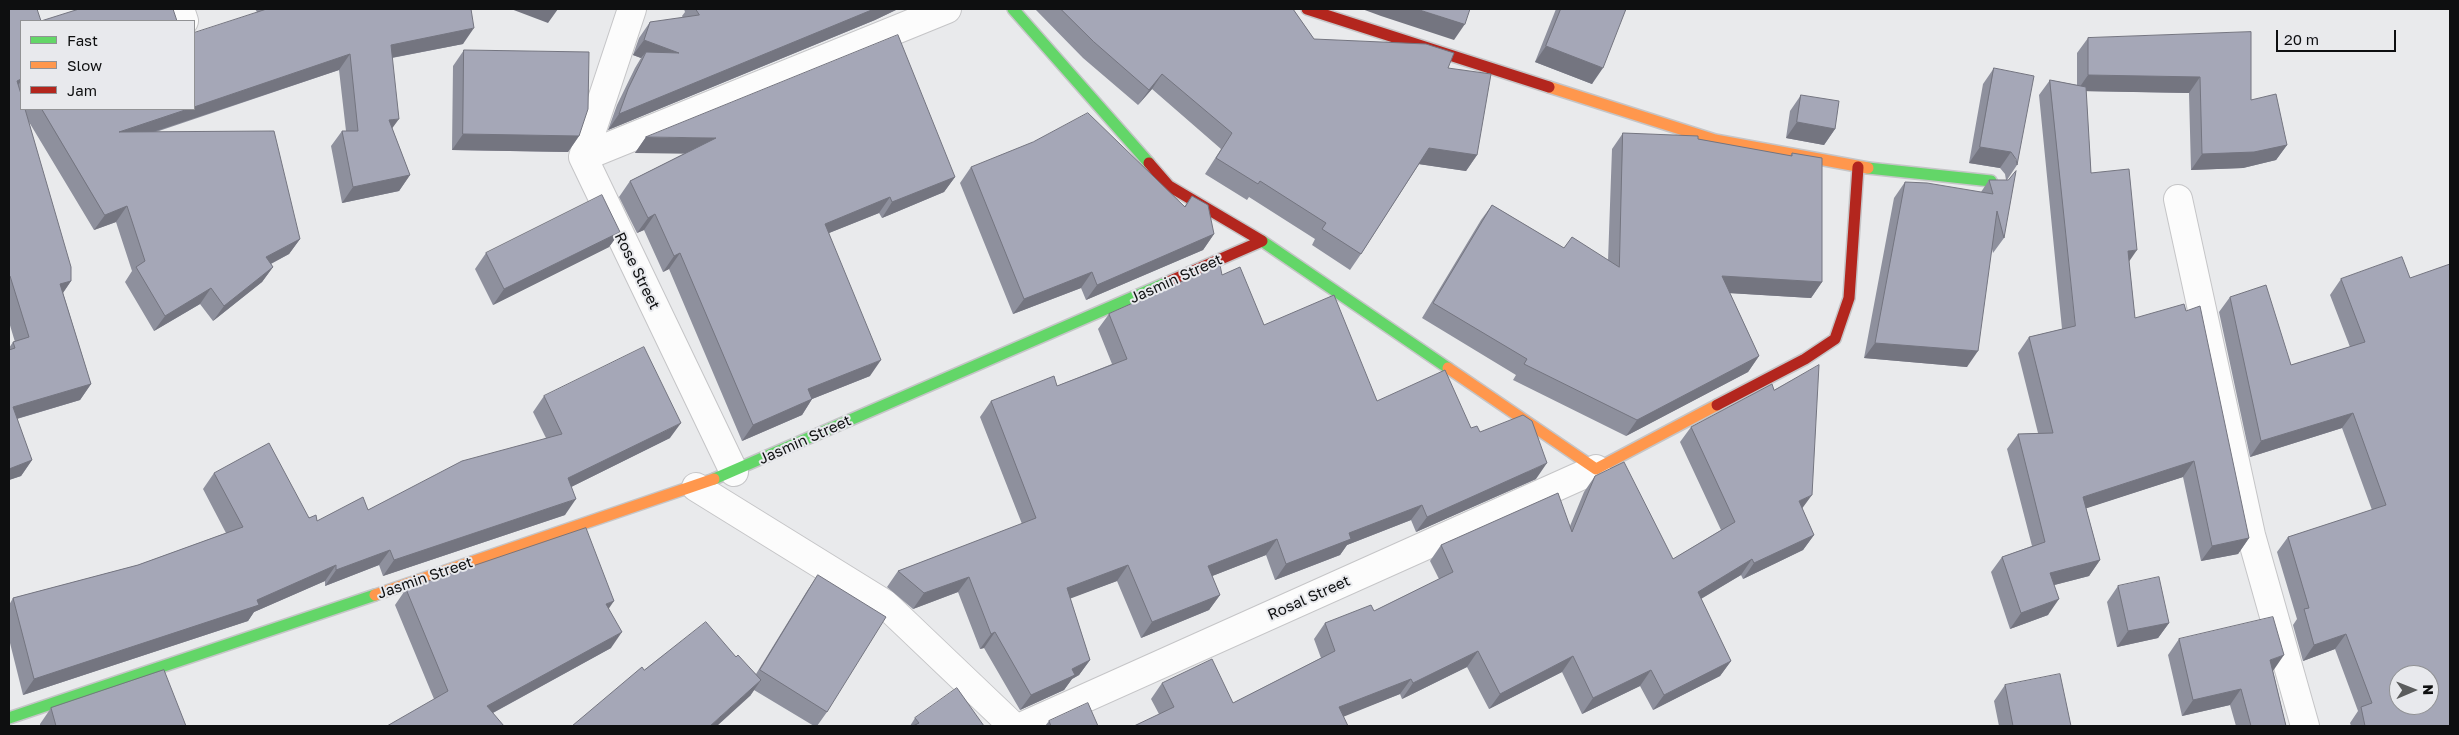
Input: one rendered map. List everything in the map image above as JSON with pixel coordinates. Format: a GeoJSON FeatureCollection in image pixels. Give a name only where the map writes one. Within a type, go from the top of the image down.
{"type":"FeatureCollection","features":[{"type":"Feature","properties":{"kind":"street"},"geometry":{"type":"LineString","coordinates":[[583,157],[632,9]]}},
{"type":"Feature","properties":{"kind":"street"},"geometry":{"type":"LineString","coordinates":[[583,157],[947,9]]}},
{"type":"Feature","properties":{"kind":"street"},"geometry":{"type":"LineString","coordinates":[[1013,9],[1169,186],[1262,241],[1596,469],[1805,359],[1835,340],[1849,298],[1858,167]]}},
{"type":"Feature","properties":{"kind":"street"},"geometry":{"type":"LineString","coordinates":[[1307,9],[1715,140],[1858,167],[1991,181]]}},
{"type":"Feature","properties":{"kind":"street","name":"Rose Street"},"geometry":{"type":"LineString","coordinates":[[583,157],[734,472]]}},
{"type":"Feature","properties":{"kind":"street"},"geometry":{"type":"LineString","coordinates":[[2178,199],[2250,535],[2305,726]]}},
{"type":"Feature","properties":{"kind":"street","name":"Jasmin Street"},"geometry":{"type":"LineString","coordinates":[[9,718],[696,487],[1262,241]]}},
{"type":"Feature","properties":{"kind":"street","name":"Rosal Street"},"geometry":{"type":"LineString","coordinates":[[1023,726],[1596,469]]}},
{"type":"Feature","properties":{"kind":"street"},"geometry":{"type":"LineString","coordinates":[[696,487],[885,604],[1013,726]]}},
{"type":"Feature","properties":{"kind":"building"},"geometry":{"type":"Polygon","coordinates":[[[9,9],[37,9],[41,20],[20,20],[20,80],[17,81],[20,91],[20,110],[25,110],[71,267],[71,281],[60,284],[91,384],[13,407],[32,460],[9,469],[9,350],[15,348],[13,342],[29,337],[9,277],[9,9]]]}},
{"type":"Feature","properties":{"kind":"building"},"geometry":{"type":"Polygon","coordinates":[[[79,9],[173,9],[177,20],[44,20],[79,9]]]}},
{"type":"Feature","properties":{"kind":"building"},"geometry":{"type":"Polygon","coordinates":[[[267,9],[471,9],[474,28],[391,45],[399,119],[389,120],[410,175],[353,187],[342,131],[358,131],[350,54],[195,107],[195,33],[267,9]]]}},
{"type":"Feature","properties":{"kind":"building"},"geometry":{"type":"Polygon","coordinates":[[[696,9],[874,9],[619,114],[628,89],[646,52],[679,53],[644,40],[650,22],[699,15],[696,9]]]}},
{"type":"Feature","properties":{"kind":"building"},"geometry":{"type":"Polygon","coordinates":[[[1061,9],[1293,9],[1314,39],[1426,44],[1454,53],[1448,68],[1491,74],[1477,155],[1429,148],[1361,254],[1322,229],[1326,223],[1260,181],[1258,184],[1216,158],[1232,133],[1162,74],[1149,90],[1094,42],[1061,9]]]}},
{"type":"Feature","properties":{"kind":"building"},"geometry":{"type":"Polygon","coordinates":[[[1417,9],[1470,9],[1465,24],[1417,9]]]}},
{"type":"Feature","properties":{"kind":"building"},"geometry":{"type":"Polygon","coordinates":[[[1561,9],[1626,9],[1603,68],[1546,46],[1561,9]]]}},
{"type":"Feature","properties":{"kind":"building"},"geometry":{"type":"Polygon","coordinates":[[[2251,32],[2251,100],[2276,94],[2287,145],[2254,152],[2202,154],[2200,77],[2088,75],[2088,38],[2251,32]]]}},
{"type":"Feature","properties":{"kind":"building"},"geometry":{"type":"Polygon","coordinates":[[[898,35],[955,177],[892,202],[890,197],[825,224],[881,360],[808,389],[812,399],[753,425],[680,253],[674,256],[655,214],[648,218],[630,181],[716,138],[646,137],[898,35]]]}},
{"type":"Feature","properties":{"kind":"building"},"geometry":{"type":"Polygon","coordinates":[[[464,50],[589,52],[588,109],[579,136],[463,134],[464,50]]]}},
{"type":"Feature","properties":{"kind":"building"},"geometry":{"type":"Polygon","coordinates":[[[1994,68],[2034,76],[2017,165],[2016,159],[2011,152],[1980,147],[1994,68]]]}},
{"type":"Feature","properties":{"kind":"building"},"geometry":{"type":"Polygon","coordinates":[[[2050,80],[2086,87],[2091,173],[2129,169],[2137,250],[2128,251],[2135,318],[2184,304],[2186,311],[2200,306],[2249,538],[2212,546],[2194,461],[2083,497],[2100,560],[2050,573],[2059,599],[2021,613],[2002,557],[2045,542],[2018,434],[2053,433],[2029,337],[2075,326],[2050,80]]]}},
{"type":"Feature","properties":{"kind":"building"},"geometry":{"type":"Polygon","coordinates":[[[1801,95],[1839,101],[1835,129],[1797,122],[1801,95]]]}},
{"type":"Feature","properties":{"kind":"building"},"geometry":{"type":"Polygon","coordinates":[[[43,110],[185,110],[119,132],[274,131],[300,239],[266,257],[273,267],[224,306],[211,288],[165,316],[136,267],[145,261],[127,206],[105,215],[43,110]]]}},
{"type":"Feature","properties":{"kind":"building"},"geometry":{"type":"Polygon","coordinates":[[[1088,113],[1185,207],[1192,196],[1208,205],[1214,234],[1097,285],[1092,272],[1024,299],[971,167],[1033,142],[1088,113]]]}},
{"type":"Feature","properties":{"kind":"building"},"geometry":{"type":"Polygon","coordinates":[[[1623,133],[1698,136],[1698,139],[1792,156],[1792,153],[1822,158],[1822,282],[1722,276],[1759,356],[1637,420],[1524,364],[1527,359],[1433,303],[1492,205],[1564,248],[1572,237],[1619,267],[1623,133]]]}},
{"type":"Feature","properties":{"kind":"building"},"geometry":{"type":"Polygon","coordinates":[[[2016,171],[2004,238],[1997,211],[1978,351],[1875,343],[1905,182],[1927,183],[1993,194],[1989,180],[2008,180],[2016,171]]]}},
{"type":"Feature","properties":{"kind":"building"},"geometry":{"type":"Polygon","coordinates":[[[602,195],[620,232],[504,289],[486,253],[602,195]]]}},
{"type":"Feature","properties":{"kind":"building"},"geometry":{"type":"Polygon","coordinates":[[[2402,257],[2410,278],[2450,264],[2450,726],[2365,726],[2361,707],[2372,703],[2346,634],[2314,645],[2304,609],[2309,608],[2288,537],[2386,505],[2353,413],[2261,441],[2230,297],[2266,285],[2291,365],[2365,342],[2341,279],[2402,257]]]}},
{"type":"Feature","properties":{"kind":"building"},"geometry":{"type":"Polygon","coordinates":[[[1220,265],[1222,275],[1240,267],[1264,325],[1334,295],[1377,401],[1445,370],[1471,428],[1477,426],[1480,432],[1523,415],[1532,421],[1547,463],[1427,517],[1422,505],[1349,533],[1351,539],[1286,564],[1277,539],[1208,566],[1220,595],[1152,622],[1128,565],[1067,588],[1090,660],[1072,669],[1075,675],[1031,695],[995,632],[991,634],[969,577],[924,593],[898,571],[1036,518],[991,401],[1054,376],[1057,386],[1127,359],[1109,314],[1220,265]]]}},
{"type":"Feature","properties":{"kind":"building"},"geometry":{"type":"Polygon","coordinates":[[[644,347],[681,423],[568,478],[576,499],[394,560],[390,550],[336,570],[336,565],[257,600],[259,605],[34,679],[13,598],[138,565],[243,527],[214,473],[269,443],[309,518],[316,515],[317,521],[363,497],[368,510],[462,461],[562,434],[544,396],[644,347]]]}},
{"type":"Feature","properties":{"kind":"building"},"geometry":{"type":"Polygon","coordinates":[[[1819,365],[1812,495],[1799,501],[1814,535],[1754,563],[1752,559],[1698,592],[1731,661],[1664,695],[1651,670],[1593,698],[1573,656],[1500,694],[1478,651],[1413,683],[1411,679],[1339,707],[1348,726],[1134,726],[1174,707],[1162,683],[1212,659],[1233,703],[1335,651],[1325,623],[1371,605],[1374,611],[1453,572],[1441,545],[1558,493],[1572,532],[1595,476],[1624,462],[1673,559],[1735,522],[1691,427],[1772,384],[1774,390],[1819,365]]]}},
{"type":"Feature","properties":{"kind":"building"},"geometry":{"type":"Polygon","coordinates":[[[586,528],[614,601],[606,604],[622,632],[487,706],[504,726],[387,726],[448,691],[406,589],[586,528]]]}},
{"type":"Feature","properties":{"kind":"building"},"geometry":{"type":"Polygon","coordinates":[[[818,575],[886,617],[827,712],[760,670],[818,575]]]}},
{"type":"Feature","properties":{"kind":"building"},"geometry":{"type":"Polygon","coordinates":[[[2159,577],[2169,623],[2128,631],[2118,586],[2159,577]]]}},
{"type":"Feature","properties":{"kind":"building"},"geometry":{"type":"Polygon","coordinates":[[[2273,617],[2284,655],[2270,660],[2286,726],[2251,726],[2241,689],[2193,700],[2179,639],[2273,617]]]}},
{"type":"Feature","properties":{"kind":"building"},"geometry":{"type":"Polygon","coordinates":[[[706,622],[736,657],[738,655],[761,680],[710,726],[572,726],[642,667],[644,670],[706,622]]]}},
{"type":"Feature","properties":{"kind":"building"},"geometry":{"type":"Polygon","coordinates":[[[164,670],[186,726],[56,726],[51,708],[164,670]]]}},
{"type":"Feature","properties":{"kind":"building"},"geometry":{"type":"Polygon","coordinates":[[[2060,674],[2071,726],[2013,726],[2005,685],[2060,674]]]}},
{"type":"Feature","properties":{"kind":"building"},"geometry":{"type":"Polygon","coordinates":[[[957,688],[984,726],[913,726],[919,723],[915,718],[957,688]]]}},
{"type":"Feature","properties":{"kind":"building"},"geometry":{"type":"Polygon","coordinates":[[[1088,703],[1098,726],[1051,726],[1049,721],[1088,703]]]}},
{"type":"Feature","properties":{"kind":"traffic: fast"},"geometry":{"type":"LineString","coordinates":[[1013,9],[1149,163]]}},
{"type":"Feature","properties":{"kind":"traffic: fast"},"geometry":{"type":"LineString","coordinates":[[1868,168],[1991,181]]}},
{"type":"Feature","properties":{"kind":"traffic: fast"},"geometry":{"type":"LineString","coordinates":[[1262,241],[1448,368]]}},
{"type":"Feature","properties":{"kind":"traffic: fast"},"geometry":{"type":"LineString","coordinates":[[714,479],[1168,282]]}},
{"type":"Feature","properties":{"kind":"traffic: fast"},"geometry":{"type":"LineString","coordinates":[[9,718],[375,595]]}},
{"type":"Feature","properties":{"kind":"traffic: slow"},"geometry":{"type":"LineString","coordinates":[[1549,87],[1715,140],[1868,168]]}},
{"type":"Feature","properties":{"kind":"traffic: slow"},"geometry":{"type":"LineString","coordinates":[[1448,368],[1596,469],[1717,405]]}},
{"type":"Feature","properties":{"kind":"traffic: slow"},"geometry":{"type":"LineString","coordinates":[[375,595],[714,479]]}},
{"type":"Feature","properties":{"kind":"traffic: jam"},"geometry":{"type":"LineString","coordinates":[[1307,9],[1549,87]]}},
{"type":"Feature","properties":{"kind":"traffic: jam"},"geometry":{"type":"LineString","coordinates":[[1149,163],[1169,186],[1262,241],[1168,282]]}},
{"type":"Feature","properties":{"kind":"traffic: jam"},"geometry":{"type":"LineString","coordinates":[[1717,405],[1805,359],[1835,339],[1849,298],[1858,167]]}}]}
